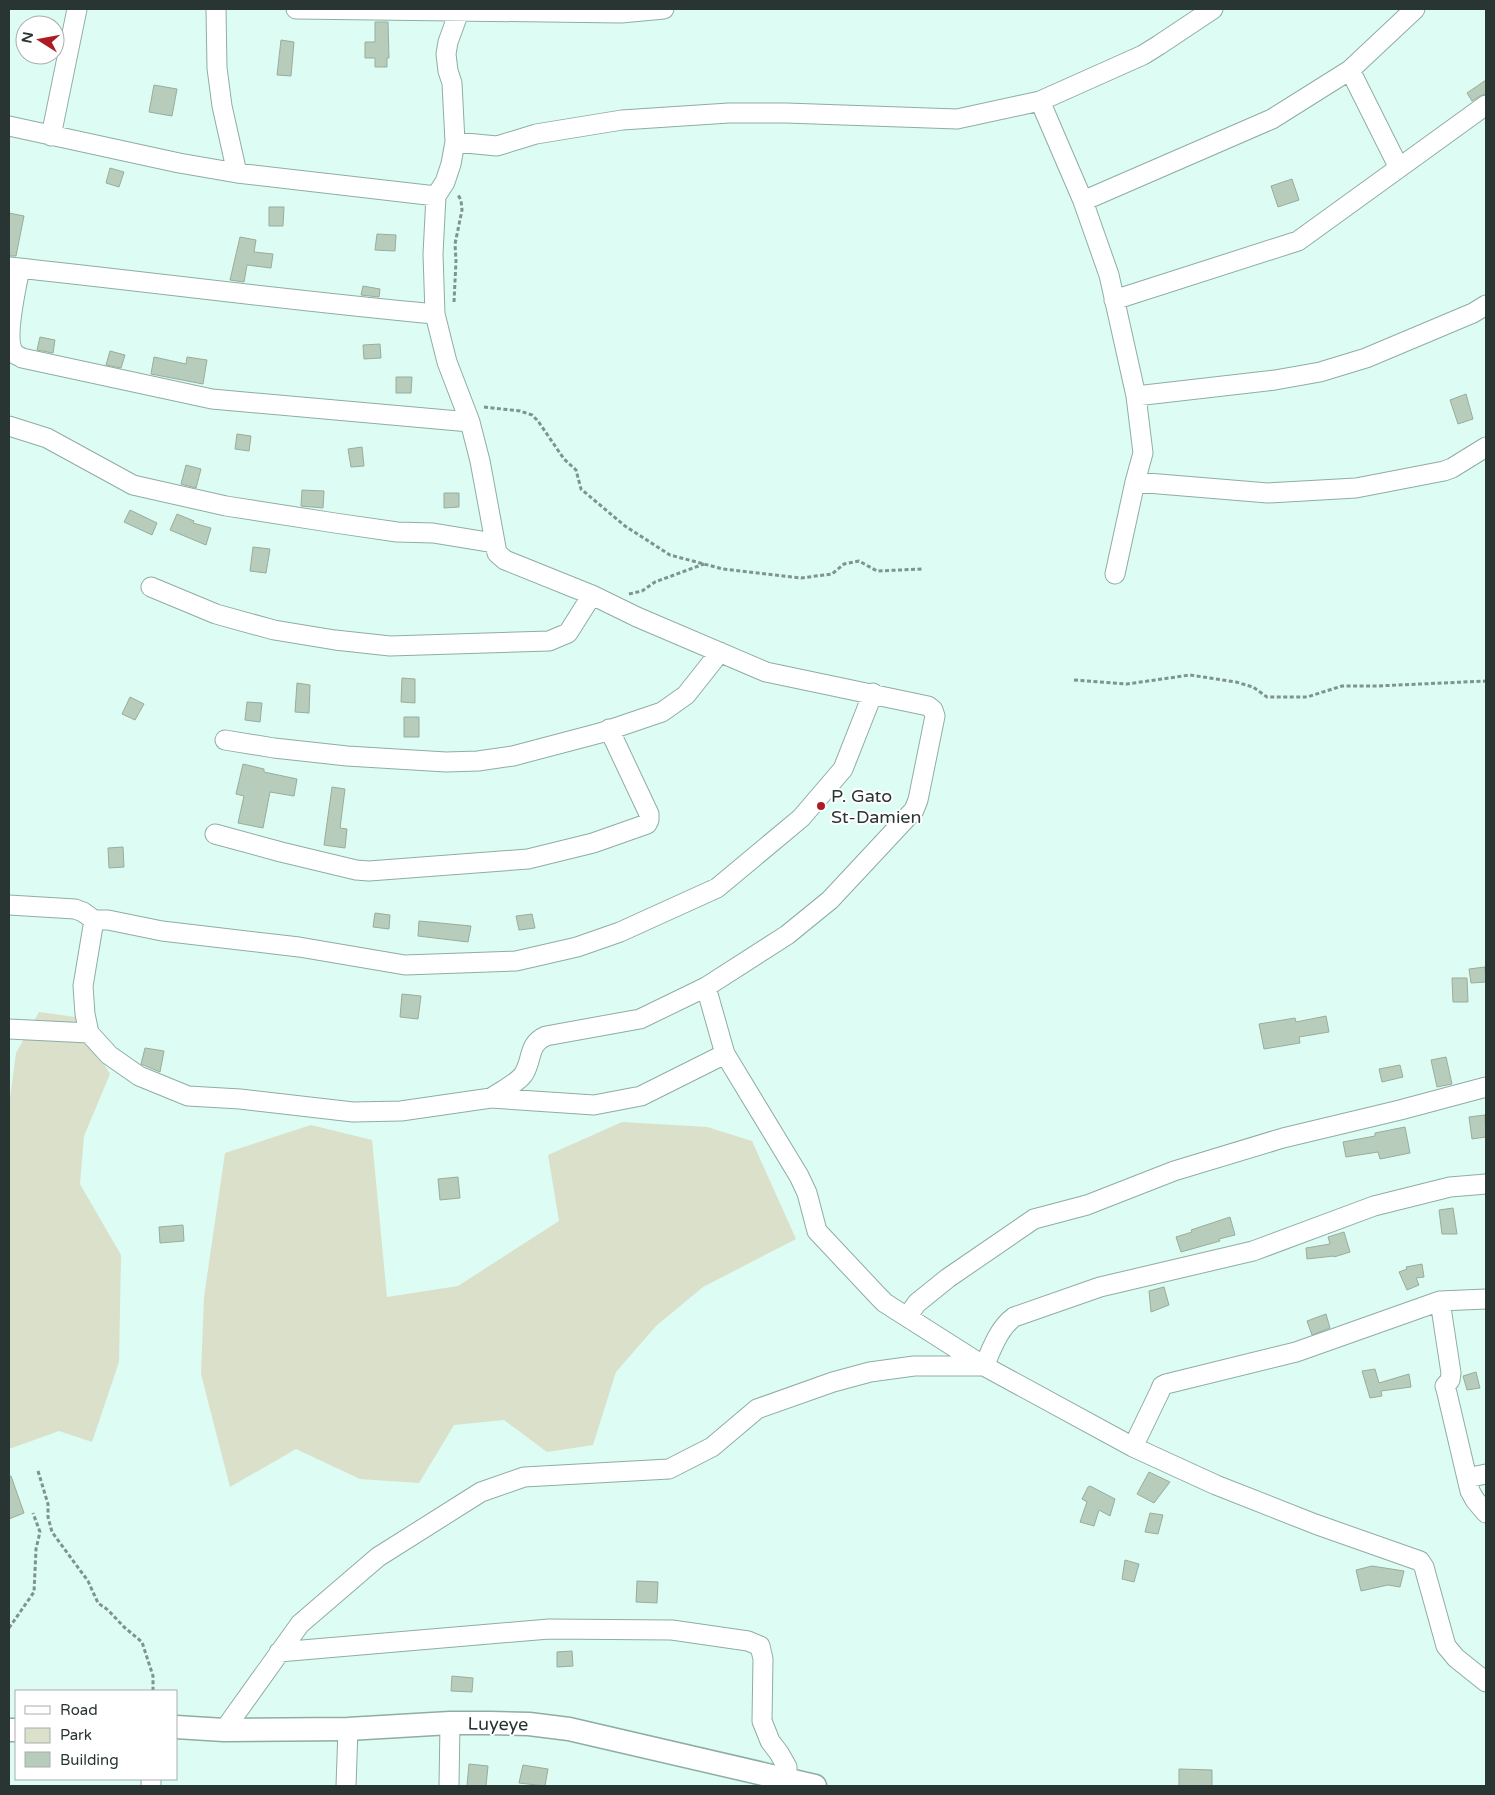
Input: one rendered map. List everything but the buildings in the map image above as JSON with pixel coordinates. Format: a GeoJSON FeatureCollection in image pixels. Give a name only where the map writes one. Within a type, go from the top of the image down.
{"type":"FeatureCollection","features":[{"type":"Feature","properties":{"kind":"street"},"geometry":{"type":"LineString","coordinates":[[51,136],[77,9]]}},
{"type":"Feature","properties":{"kind":"street"},"geometry":{"type":"LineString","coordinates":[[216,9],[217,68],[222,106],[236,172]]}},
{"type":"Feature","properties":{"kind":"street"},"geometry":{"type":"LineString","coordinates":[[296,9],[620,13],[664,9]]}},
{"type":"Feature","properties":{"kind":"street"},"geometry":{"type":"LineString","coordinates":[[454,142],[497,146],[536,134],[622,120],[729,113],[957,119],[1040,101],[1143,55],[1213,9]]}},
{"type":"Feature","properties":{"kind":"street"},"geometry":{"type":"LineString","coordinates":[[1082,201],[1266,123],[1350,70],[1415,9]]}},
{"type":"Feature","properties":{"kind":"street"},"geometry":{"type":"LineString","coordinates":[[459,12],[448,42],[446,54],[452,83],[454,142],[451,164],[440,189],[433,254],[435,314],[447,362],[475,414],[480,461],[497,553],[505,560],[766,672],[928,706],[933,710],[935,716],[918,800],[914,810],[830,900],[786,935],[706,987],[640,1019],[538,1039],[534,1044],[521,1078],[491,1098]]}},
{"type":"Feature","properties":{"kind":"street"},"geometry":{"type":"LineString","coordinates":[[1350,70],[1399,168]]}},
{"type":"Feature","properties":{"kind":"street"},"geometry":{"type":"LineString","coordinates":[[1040,101],[1082,201],[1109,275],[1136,396],[1143,453],[1115,574]]}},
{"type":"Feature","properties":{"kind":"street"},"geometry":{"type":"LineString","coordinates":[[1114,300],[1298,241],[1486,105]]}},
{"type":"Feature","properties":{"kind":"street"},"geometry":{"type":"LineString","coordinates":[[9,126],[179,163],[236,172],[440,189]]}},
{"type":"Feature","properties":{"kind":"street"},"geometry":{"type":"LineString","coordinates":[[435,314],[316,303],[186,286],[14,268],[11,345],[15,354],[22,358],[212,399],[475,414]]}},
{"type":"Feature","properties":{"kind":"street"},"geometry":{"type":"LineString","coordinates":[[1136,396],[1275,380],[1320,372],[1366,358],[1473,313],[1486,305]]}},
{"type":"Feature","properties":{"kind":"street"},"geometry":{"type":"LineString","coordinates":[[9,426],[47,438],[133,485],[226,506],[397,532],[433,533],[494,543]]}},
{"type":"Feature","properties":{"kind":"street"},"geometry":{"type":"LineString","coordinates":[[1135,482],[1256,493],[1339,490],[1444,471],[1486,447]]}},
{"type":"Feature","properties":{"kind":"street"},"geometry":{"type":"LineString","coordinates":[[151,588],[216,614],[274,630],[335,640],[390,646],[550,641],[568,633],[597,598]]}},
{"type":"Feature","properties":{"kind":"street"},"geometry":{"type":"LineString","coordinates":[[225,740],[274,748],[347,756],[446,762],[470,762],[513,756],[610,730],[662,712],[686,695],[720,652]]}},
{"type":"Feature","properties":{"kind":"street"},"geometry":{"type":"LineString","coordinates":[[9,905],[75,909],[94,920],[108,920],[162,931],[299,947],[405,965],[516,961],[577,947],[620,932],[717,888],[801,818],[843,769],[873,693]]}},
{"type":"Feature","properties":{"kind":"street"},"geometry":{"type":"LineString","coordinates":[[215,834],[281,852],[364,871],[528,859],[593,843],[647,824],[649,820],[649,814],[610,730]]}},
{"type":"Feature","properties":{"kind":"street"},"geometry":{"type":"LineString","coordinates":[[94,920],[83,986],[89,1034],[108,1055],[140,1076],[188,1096],[240,1099],[354,1112],[401,1111],[491,1098],[587,1105],[641,1096],[725,1054]]}},
{"type":"Feature","properties":{"kind":"street"},"geometry":{"type":"LineString","coordinates":[[706,987],[725,1054],[799,1176],[807,1193],[816,1231],[878,1296],[907,1317],[984,1366],[1133,1447],[1216,1485],[1315,1524],[1420,1561],[1424,1567],[1446,1646],[1456,1658],[1486,1682]]}},
{"type":"Feature","properties":{"kind":"street"},"geometry":{"type":"LineString","coordinates":[[9,1029],[89,1034]]}},
{"type":"Feature","properties":{"kind":"street"},"geometry":{"type":"LineString","coordinates":[[907,1317],[917,1304],[948,1278],[1034,1219],[1087,1205],[1174,1171],[1274,1141],[1486,1087]]}},
{"type":"Feature","properties":{"kind":"street"},"geometry":{"type":"LineString","coordinates":[[984,1366],[1001,1331],[1006,1323],[1014,1317],[1100,1287],[1253,1251],[1374,1206],[1450,1187],[1486,1184]]}},
{"type":"Feature","properties":{"kind":"street"},"geometry":{"type":"LineString","coordinates":[[1133,1447],[1160,1391],[1166,1384],[1296,1352],[1440,1301],[1486,1299]]}},
{"type":"Feature","properties":{"kind":"street"},"geometry":{"type":"LineString","coordinates":[[1440,1301],[1451,1372],[1450,1380],[1445,1386],[1470,1491],[1486,1514]]}},
{"type":"Feature","properties":{"kind":"street"},"geometry":{"type":"LineString","coordinates":[[224,1730],[300,1624],[378,1558],[481,1492],[524,1477],[669,1469],[712,1447],[757,1409],[833,1382],[870,1372],[914,1366],[984,1366]]}},
{"type":"Feature","properties":{"kind":"street"},"geometry":{"type":"LineString","coordinates":[[1468,1478],[1486,1474]]}},
{"type":"Feature","properties":{"kind":"street"},"geometry":{"type":"LineString","coordinates":[[279,1652],[549,1629],[672,1630],[748,1640],[760,1646],[763,1659],[762,1720],[770,1741],[797,1783]]}},
{"type":"Feature","properties":{"kind":"street"},"geometry":{"type":"LineString","coordinates":[[449,1786],[450,1723]]}},
{"type":"Feature","properties":{"kind":"street","name":"Luyeye"},"geometry":{"type":"LineString","coordinates":[[178,1727],[224,1730],[348,1729],[450,1723],[528,1724],[569,1730],[797,1783]]}},
{"type":"Feature","properties":{"kind":"street"},"geometry":{"type":"LineString","coordinates":[[346,1786],[348,1729]]}},
{"type":"Feature","properties":{"kind":"path"},"geometry":{"type":"LineString","coordinates":[[440,189],[455,190],[461,200],[462,210],[455,244],[454,304]]}},
{"type":"Feature","properties":{"kind":"path"},"geometry":{"type":"LineString","coordinates":[[475,414],[520,411],[532,415],[564,459],[576,470],[581,489],[625,526],[670,555],[723,569],[801,578],[832,574],[844,564],[859,561],[877,571],[922,569]]}},
{"type":"Feature","properties":{"kind":"path"},"geometry":{"type":"LineString","coordinates":[[597,598],[642,591],[655,582],[705,564]]}},
{"type":"Feature","properties":{"kind":"path"},"geometry":{"type":"LineString","coordinates":[[1074,680],[1127,684],[1190,675],[1236,682],[1253,687],[1267,697],[1307,697],[1342,686],[1486,681]]}},
{"type":"Feature","properties":{"kind":"path"},"geometry":{"type":"LineString","coordinates":[[38,1472],[48,1504],[48,1517],[52,1532],[88,1581],[98,1603],[142,1642],[153,1676],[153,1690]]}},
{"type":"Feature","properties":{"kind":"path"},"geometry":{"type":"LineString","coordinates":[[9,1628],[34,1592],[36,1549],[40,1532],[33,1513]]}},
{"type":"Feature","properties":{"kind":"green space"},"geometry":{"type":"Polygon","coordinates":[[[39,1012],[75,1017],[110,1074],[84,1136],[80,1184],[121,1255],[119,1362],[92,1442],[59,1431],[9,1449],[9,1105],[16,1053],[39,1012]]]}},
{"type":"Feature","properties":{"kind":"green space"},"geometry":{"type":"Polygon","coordinates":[[[622,1122],[707,1127],[752,1141],[796,1239],[703,1287],[656,1326],[616,1372],[593,1445],[547,1452],[504,1420],[454,1425],[419,1483],[360,1479],[296,1449],[230,1487],[201,1374],[204,1297],[225,1153],[311,1125],[372,1140],[387,1297],[458,1286],[559,1221],[548,1155],[622,1122]]]}},
{"type":"Feature","properties":{"kind":"place","name":"P. Gato St-Damien"},"geometry":{"type":"Point","coordinates":[821,806]}}]}
